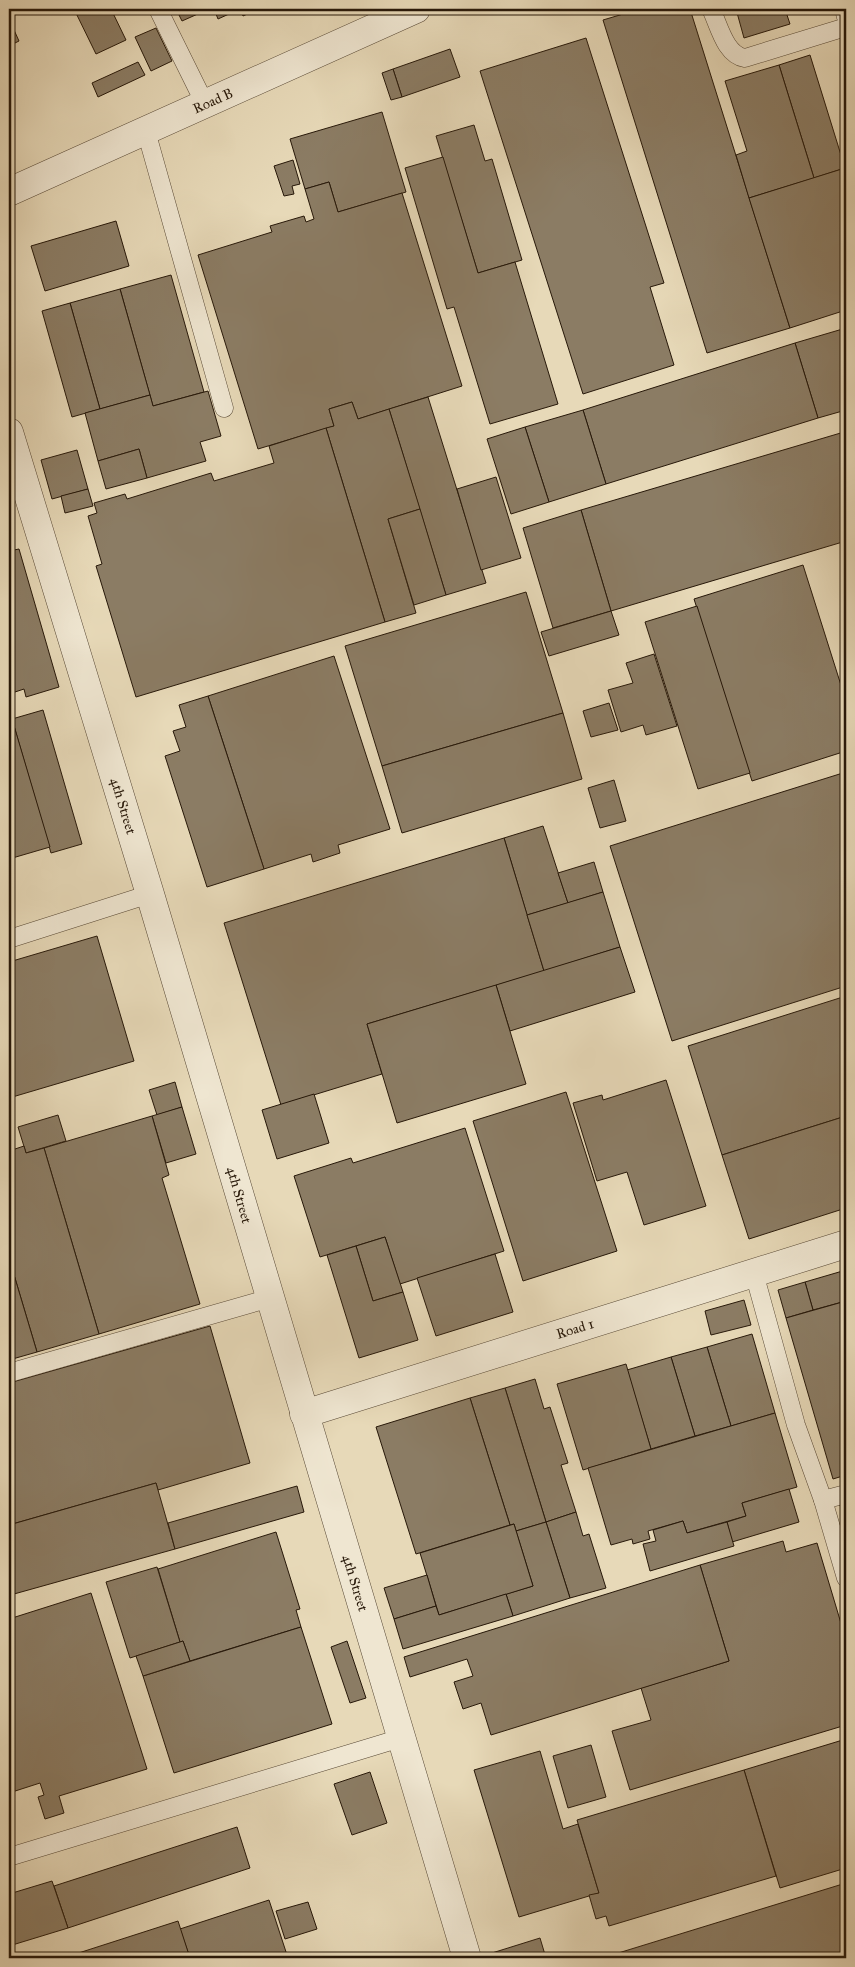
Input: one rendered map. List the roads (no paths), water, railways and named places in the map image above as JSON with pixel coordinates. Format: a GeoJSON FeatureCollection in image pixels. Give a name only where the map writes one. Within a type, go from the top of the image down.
{"type":"FeatureCollection","features":[{"type":"Feature","properties":{"kind":"street","name":"Road B"},"geometry":{"type":"LineString","coordinates":[[9,192],[416,9]]}},
{"type":"Feature","properties":{"kind":"street","name":"4th Street"},"geometry":{"type":"LineString","coordinates":[[9,432],[150,894],[467,1958]]}},
{"type":"Feature","properties":{"kind":"street","name":"Road 1"},"geometry":{"type":"LineString","coordinates":[[304,1414],[846,1244]]}},
{"type":"Feature","properties":{"kind":"lane"},"geometry":{"type":"LineString","coordinates":[[158,9],[204,104]]}},
{"type":"Feature","properties":{"kind":"lane"},"geometry":{"type":"LineString","coordinates":[[712,9],[731,53],[745,58],[846,27]]}},
{"type":"Feature","properties":{"kind":"lane"},"geometry":{"type":"LineString","coordinates":[[844,9],[846,17]]}},
{"type":"Feature","properties":{"kind":"lane"},"geometry":{"type":"LineString","coordinates":[[146,131],[224,408]]}},
{"type":"Feature","properties":{"kind":"lane"},"geometry":{"type":"LineString","coordinates":[[9,939],[150,894]]}},
{"type":"Feature","properties":{"kind":"lane"},"geometry":{"type":"LineString","coordinates":[[754,1273],[796,1425],[823,1500],[846,1578]]}},
{"type":"Feature","properties":{"kind":"lane"},"geometry":{"type":"LineString","coordinates":[[9,1373],[270,1298]]}},
{"type":"Feature","properties":{"kind":"lane"},"geometry":{"type":"LineString","coordinates":[[823,1500],[846,1494]]}},
{"type":"Feature","properties":{"kind":"lane"},"geometry":{"type":"LineString","coordinates":[[9,1857],[401,1738]]}}]}
